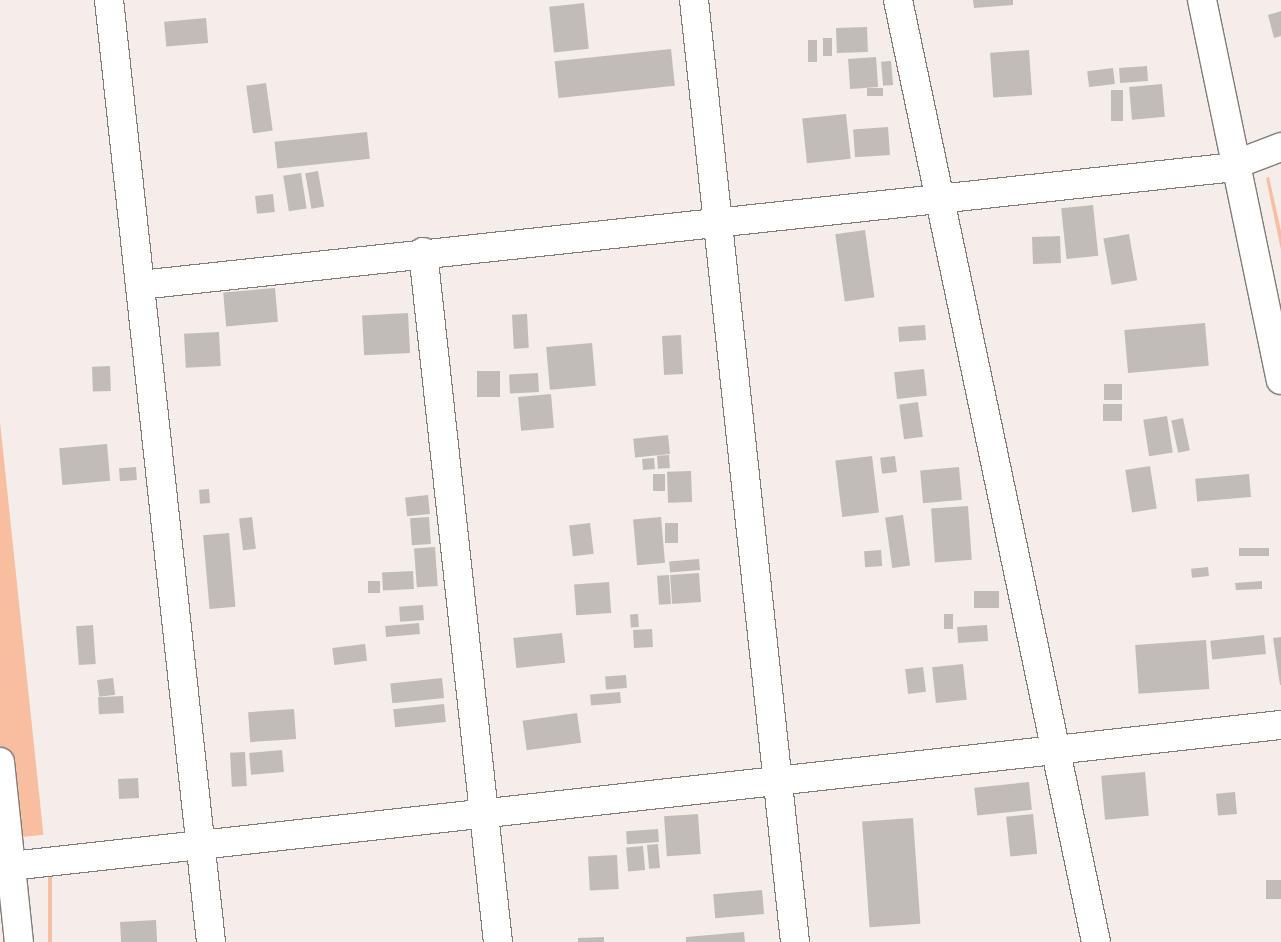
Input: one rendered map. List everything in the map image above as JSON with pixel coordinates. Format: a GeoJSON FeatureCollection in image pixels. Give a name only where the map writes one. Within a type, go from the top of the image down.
{"type":"FeatureCollection","features":[{"type":"Feature","properties":{"kind":"street"},"geometry":{"type":"LineString","coordinates":[[109,0],[211,942]]}},
{"type":"Feature","properties":{"kind":"street"},"geometry":{"type":"LineString","coordinates":[[694,0],[795,942]]}},
{"type":"Feature","properties":{"kind":"street"},"geometry":{"type":"LineString","coordinates":[[898,0],[1096,942]]}},
{"type":"Feature","properties":{"kind":"street"},"geometry":{"type":"LineString","coordinates":[[1202,0],[1281,380]]}},
{"type":"Feature","properties":{"kind":"street"},"geometry":{"type":"LineString","coordinates":[[140,285],[423,252],[940,200],[1236,164],[1281,147]]}},
{"type":"Feature","properties":{"kind":"street"},"geometry":{"type":"LineString","coordinates":[[423,252],[498,942]]}},
{"type":"Feature","properties":{"kind":"street"},"geometry":{"type":"LineString","coordinates":[[11,866],[1281,725]]}},
{"type":"Feature","properties":{"kind":"street"},"geometry":{"type":"LineString","coordinates":[[0,772],[19,942]]}},
{"type":"Feature","properties":{"kind":"shaded area"},"geometry":{"type":"Polygon","coordinates":[[[1269,177],[1281,231],[1281,250],[1266,178],[1269,177]]]}},
{"type":"Feature","properties":{"kind":"shaded area"},"geometry":{"type":"Polygon","coordinates":[[[0,422],[43,835],[5,839],[0,795],[0,422]]]}},
{"type":"Feature","properties":{"kind":"shaded area"},"geometry":{"type":"Polygon","coordinates":[[[48,876],[52,876],[52,942],[48,942],[48,876]]]}},
{"type":"Feature","properties":{"kind":"building"},"geometry":{"type":"Polygon","coordinates":[[[973,0],[1013,0],[1013,5],[974,8],[973,0]]]}},
{"type":"Feature","properties":{"kind":"building"},"geometry":{"type":"Polygon","coordinates":[[[584,3],[589,49],[554,52],[549,7],[584,3]]]}},
{"type":"Feature","properties":{"kind":"building"},"geometry":{"type":"Polygon","coordinates":[[[1281,11],[1281,36],[1274,38],[1268,15],[1281,11]]]}},
{"type":"Feature","properties":{"kind":"building"},"geometry":{"type":"Polygon","coordinates":[[[206,18],[208,43],[166,47],[164,22],[206,18]]]}},
{"type":"Feature","properties":{"kind":"building"},"geometry":{"type":"Polygon","coordinates":[[[867,27],[868,52],[837,53],[836,28],[867,27]]]}},
{"type":"Feature","properties":{"kind":"building"},"geometry":{"type":"Polygon","coordinates":[[[823,38],[832,38],[832,56],[823,56],[823,38]]]}},
{"type":"Feature","properties":{"kind":"building"},"geometry":{"type":"Polygon","coordinates":[[[808,40],[817,40],[817,62],[808,62],[808,40]]]}},
{"type":"Feature","properties":{"kind":"building"},"geometry":{"type":"Polygon","coordinates":[[[671,49],[675,86],[559,98],[555,61],[671,49]]]}},
{"type":"Feature","properties":{"kind":"building"},"geometry":{"type":"Polygon","coordinates":[[[1029,50],[1032,95],[993,98],[990,53],[1029,50]]]}},
{"type":"Feature","properties":{"kind":"building"},"geometry":{"type":"Polygon","coordinates":[[[876,57],[878,87],[850,89],[848,59],[876,57]]]}},
{"type":"Feature","properties":{"kind":"building"},"geometry":{"type":"Polygon","coordinates":[[[891,61],[893,85],[883,86],[881,62],[891,61]]]}},
{"type":"Feature","properties":{"kind":"building"},"geometry":{"type":"Polygon","coordinates":[[[1147,66],[1148,81],[1120,83],[1119,68],[1147,66]]]}},
{"type":"Feature","properties":{"kind":"building"},"geometry":{"type":"Polygon","coordinates":[[[1113,68],[1115,84],[1089,87],[1087,71],[1113,68]]]}},
{"type":"Feature","properties":{"kind":"building"},"geometry":{"type":"Polygon","coordinates":[[[266,83],[273,131],[253,133],[246,86],[266,83]]]}},
{"type":"Feature","properties":{"kind":"building"},"geometry":{"type":"Polygon","coordinates":[[[1162,84],[1165,117],[1132,120],[1129,87],[1162,84]]]}},
{"type":"Feature","properties":{"kind":"building"},"geometry":{"type":"Polygon","coordinates":[[[867,88],[883,88],[883,96],[867,96],[867,88]]]}},
{"type":"Feature","properties":{"kind":"building"},"geometry":{"type":"Polygon","coordinates":[[[1111,90],[1123,90],[1123,121],[1111,121],[1111,90]]]}},
{"type":"Feature","properties":{"kind":"building"},"geometry":{"type":"Polygon","coordinates":[[[846,114],[851,159],[807,163],[802,119],[846,114]]]}},
{"type":"Feature","properties":{"kind":"building"},"geometry":{"type":"Polygon","coordinates":[[[888,127],[890,155],[855,157],[853,129],[888,127]]]}},
{"type":"Feature","properties":{"kind":"building"},"geometry":{"type":"Polygon","coordinates":[[[367,132],[370,159],[277,169],[275,142],[367,132]]]}},
{"type":"Feature","properties":{"kind":"building"},"geometry":{"type":"Polygon","coordinates":[[[318,171],[324,206],[311,209],[305,173],[318,171]]]}},
{"type":"Feature","properties":{"kind":"building"},"geometry":{"type":"Polygon","coordinates":[[[301,173],[307,209],[289,211],[283,176],[301,173]]]}},
{"type":"Feature","properties":{"kind":"building"},"geometry":{"type":"Polygon","coordinates":[[[273,194],[275,212],[257,214],[255,196],[273,194]]]}},
{"type":"Feature","properties":{"kind":"building"},"geometry":{"type":"Polygon","coordinates":[[[1093,205],[1098,256],[1067,259],[1061,208],[1093,205]]]}},
{"type":"Feature","properties":{"kind":"building"},"geometry":{"type":"Polygon","coordinates":[[[865,230],[874,297],[845,302],[835,234],[865,230]]]}},
{"type":"Feature","properties":{"kind":"building"},"geometry":{"type":"Polygon","coordinates":[[[1129,234],[1137,280],[1112,285],[1103,239],[1129,234]]]}},
{"type":"Feature","properties":{"kind":"building"},"geometry":{"type":"Polygon","coordinates":[[[1060,236],[1061,263],[1033,264],[1032,237],[1060,236]]]}},
{"type":"Feature","properties":{"kind":"building"},"geometry":{"type":"Polygon","coordinates":[[[275,288],[278,322],[226,326],[223,293],[275,288]]]}},
{"type":"Feature","properties":{"kind":"building"},"geometry":{"type":"Polygon","coordinates":[[[408,313],[410,353],[364,355],[362,315],[408,313]]]}},
{"type":"Feature","properties":{"kind":"building"},"geometry":{"type":"Polygon","coordinates":[[[527,314],[529,348],[514,349],[512,315],[527,314]]]}},
{"type":"Feature","properties":{"kind":"building"},"geometry":{"type":"Polygon","coordinates":[[[1205,323],[1209,366],[1128,373],[1124,330],[1205,323]]]}},
{"type":"Feature","properties":{"kind":"building"},"geometry":{"type":"Polygon","coordinates":[[[925,325],[926,340],[899,342],[898,327],[925,325]]]}},
{"type":"Feature","properties":{"kind":"building"},"geometry":{"type":"Polygon","coordinates":[[[219,332],[221,366],[186,368],[184,334],[219,332]]]}},
{"type":"Feature","properties":{"kind":"building"},"geometry":{"type":"Polygon","coordinates":[[[681,335],[683,374],[664,375],[662,336],[681,335]]]}},
{"type":"Feature","properties":{"kind":"building"},"geometry":{"type":"Polygon","coordinates":[[[592,343],[596,386],[550,390],[546,347],[592,343]]]}},
{"type":"Feature","properties":{"kind":"building"},"geometry":{"type":"Polygon","coordinates":[[[110,366],[111,391],[93,392],[92,367],[110,366]]]}},
{"type":"Feature","properties":{"kind":"building"},"geometry":{"type":"Polygon","coordinates":[[[924,369],[927,396],[897,399],[894,372],[924,369]]]}},
{"type":"Feature","properties":{"kind":"building"},"geometry":{"type":"Polygon","coordinates":[[[477,371],[500,371],[500,397],[477,397],[477,371]]]}},
{"type":"Feature","properties":{"kind":"building"},"geometry":{"type":"Polygon","coordinates":[[[538,373],[539,392],[510,393],[509,375],[538,373]]]}},
{"type":"Feature","properties":{"kind":"building"},"geometry":{"type":"Polygon","coordinates":[[[1104,384],[1122,384],[1122,400],[1104,400],[1104,384]]]}},
{"type":"Feature","properties":{"kind":"building"},"geometry":{"type":"Polygon","coordinates":[[[551,394],[554,428],[521,431],[518,397],[551,394]]]}},
{"type":"Feature","properties":{"kind":"building"},"geometry":{"type":"Polygon","coordinates":[[[918,402],[923,437],[904,439],[899,405],[918,402]]]}},
{"type":"Feature","properties":{"kind":"building"},"geometry":{"type":"Polygon","coordinates":[[[1103,404],[1122,404],[1122,421],[1103,421],[1103,404]]]}},
{"type":"Feature","properties":{"kind":"building"},"geometry":{"type":"Polygon","coordinates":[[[1167,416],[1173,453],[1149,456],[1143,420],[1167,416]]]}},
{"type":"Feature","properties":{"kind":"building"},"geometry":{"type":"Polygon","coordinates":[[[1183,418],[1190,450],[1178,453],[1171,420],[1183,418]]]}},
{"type":"Feature","properties":{"kind":"building"},"geometry":{"type":"Polygon","coordinates":[[[668,435],[670,454],[635,458],[633,439],[668,435]]]}},
{"type":"Feature","properties":{"kind":"building"},"geometry":{"type":"Polygon","coordinates":[[[107,444],[110,481],[62,485],[59,448],[107,444]]]}},
{"type":"Feature","properties":{"kind":"building"},"geometry":{"type":"Polygon","coordinates":[[[669,455],[670,468],[658,469],[657,456],[669,455]]]}},
{"type":"Feature","properties":{"kind":"building"},"geometry":{"type":"Polygon","coordinates":[[[872,456],[879,513],[842,517],[835,461],[872,456]]]}},
{"type":"Feature","properties":{"kind":"building"},"geometry":{"type":"Polygon","coordinates":[[[895,456],[897,472],[882,474],[880,458],[895,456]]]}},
{"type":"Feature","properties":{"kind":"building"},"geometry":{"type":"Polygon","coordinates":[[[654,458],[655,469],[643,470],[642,459],[654,458]]]}},
{"type":"Feature","properties":{"kind":"building"},"geometry":{"type":"Polygon","coordinates":[[[1150,466],[1157,508],[1132,512],[1125,470],[1150,466]]]}},
{"type":"Feature","properties":{"kind":"building"},"geometry":{"type":"Polygon","coordinates":[[[136,467],[137,480],[120,481],[119,468],[136,467]]]}},
{"type":"Feature","properties":{"kind":"building"},"geometry":{"type":"Polygon","coordinates":[[[959,467],[962,500],[923,503],[920,470],[959,467]]]}},
{"type":"Feature","properties":{"kind":"building"},"geometry":{"type":"Polygon","coordinates":[[[691,471],[692,502],[668,503],[667,472],[691,471]]]}},
{"type":"Feature","properties":{"kind":"building"},"geometry":{"type":"Polygon","coordinates":[[[653,474],[665,474],[665,491],[653,491],[653,474]]]}},
{"type":"Feature","properties":{"kind":"building"},"geometry":{"type":"Polygon","coordinates":[[[1249,474],[1251,497],[1197,502],[1195,479],[1249,474]]]}},
{"type":"Feature","properties":{"kind":"building"},"geometry":{"type":"Polygon","coordinates":[[[209,489],[210,503],[200,504],[199,490],[209,489]]]}},
{"type":"Feature","properties":{"kind":"building"},"geometry":{"type":"Polygon","coordinates":[[[428,495],[430,514],[407,516],[405,497],[428,495]]]}},
{"type":"Feature","properties":{"kind":"building"},"geometry":{"type":"Polygon","coordinates":[[[968,506],[972,560],[935,562],[931,509],[968,506]]]}},
{"type":"Feature","properties":{"kind":"building"},"geometry":{"type":"Polygon","coordinates":[[[903,515],[910,566],[892,568],[885,518],[903,515]]]}},
{"type":"Feature","properties":{"kind":"building"},"geometry":{"type":"Polygon","coordinates":[[[252,517],[256,549],[243,550],[239,519],[252,517]]]}},
{"type":"Feature","properties":{"kind":"building"},"geometry":{"type":"Polygon","coordinates":[[[429,517],[431,544],[412,545],[410,518],[429,517]]]}},
{"type":"Feature","properties":{"kind":"building"},"geometry":{"type":"Polygon","coordinates":[[[661,517],[665,563],[637,565],[633,519],[661,517]]]}},
{"type":"Feature","properties":{"kind":"building"},"geometry":{"type":"Polygon","coordinates":[[[590,523],[594,554],[573,556],[569,526],[590,523]]]}},
{"type":"Feature","properties":{"kind":"building"},"geometry":{"type":"Polygon","coordinates":[[[665,523],[678,523],[678,543],[665,543],[665,523]]]}},
{"type":"Feature","properties":{"kind":"building"},"geometry":{"type":"Polygon","coordinates":[[[229,533],[235,607],[210,609],[203,535],[229,533]]]}},
{"type":"Feature","properties":{"kind":"building"},"geometry":{"type":"Polygon","coordinates":[[[435,547],[438,586],[417,587],[414,548],[435,547]]]}},
{"type":"Feature","properties":{"kind":"building"},"geometry":{"type":"Polygon","coordinates":[[[1239,548],[1269,548],[1269,556],[1239,556],[1239,548]]]}},
{"type":"Feature","properties":{"kind":"building"},"geometry":{"type":"Polygon","coordinates":[[[881,550],[882,566],[865,567],[864,551],[881,550]]]}},
{"type":"Feature","properties":{"kind":"building"},"geometry":{"type":"Polygon","coordinates":[[[699,559],[700,570],[670,573],[669,562],[699,559]]]}},
{"type":"Feature","properties":{"kind":"building"},"geometry":{"type":"Polygon","coordinates":[[[1208,567],[1209,576],[1192,578],[1191,569],[1208,567]]]}},
{"type":"Feature","properties":{"kind":"building"},"geometry":{"type":"Polygon","coordinates":[[[413,571],[414,589],[383,591],[382,573],[413,571]]]}},
{"type":"Feature","properties":{"kind":"building"},"geometry":{"type":"Polygon","coordinates":[[[699,573],[701,602],[672,604],[670,575],[699,573]]]}},
{"type":"Feature","properties":{"kind":"building"},"geometry":{"type":"Polygon","coordinates":[[[669,575],[671,604],[659,605],[657,576],[669,575]]]}},
{"type":"Feature","properties":{"kind":"building"},"geometry":{"type":"Polygon","coordinates":[[[368,581],[380,581],[380,593],[368,593],[368,581]]]}},
{"type":"Feature","properties":{"kind":"building"},"geometry":{"type":"Polygon","coordinates":[[[1262,581],[1262,589],[1236,590],[1235,583],[1262,581]]]}},
{"type":"Feature","properties":{"kind":"building"},"geometry":{"type":"Polygon","coordinates":[[[609,582],[611,613],[576,615],[574,584],[609,582]]]}},
{"type":"Feature","properties":{"kind":"building"},"geometry":{"type":"Polygon","coordinates":[[[974,591],[999,591],[999,608],[974,608],[974,591]]]}},
{"type":"Feature","properties":{"kind":"building"},"geometry":{"type":"Polygon","coordinates":[[[423,605],[424,620],[400,622],[399,607],[423,605]]]}},
{"type":"Feature","properties":{"kind":"building"},"geometry":{"type":"Polygon","coordinates":[[[638,614],[639,627],[631,628],[630,615],[638,614]]]}},
{"type":"Feature","properties":{"kind":"building"},"geometry":{"type":"Polygon","coordinates":[[[944,614],[953,614],[953,629],[944,629],[944,614]]]}},
{"type":"Feature","properties":{"kind":"building"},"geometry":{"type":"Polygon","coordinates":[[[419,623],[420,634],[386,637],[385,626],[419,623]]]}},
{"type":"Feature","properties":{"kind":"building"},"geometry":{"type":"Polygon","coordinates":[[[93,625],[96,664],[79,665],[76,626],[93,625]]]}},
{"type":"Feature","properties":{"kind":"building"},"geometry":{"type":"Polygon","coordinates":[[[987,625],[988,641],[958,643],[957,627],[987,625]]]}},
{"type":"Feature","properties":{"kind":"building"},"geometry":{"type":"Polygon","coordinates":[[[652,629],[653,647],[634,648],[633,630],[652,629]]]}},
{"type":"Feature","properties":{"kind":"building"},"geometry":{"type":"Polygon","coordinates":[[[562,633],[565,663],[516,668],[513,638],[562,633]]]}},
{"type":"Feature","properties":{"kind":"building"},"geometry":{"type":"Polygon","coordinates":[[[1264,635],[1266,654],[1212,660],[1210,641],[1264,635]]]}},
{"type":"Feature","properties":{"kind":"building"},"geometry":{"type":"Polygon","coordinates":[[[1281,637],[1281,685],[1280,685],[1273,638],[1281,637]]]}},
{"type":"Feature","properties":{"kind":"building"},"geometry":{"type":"Polygon","coordinates":[[[1206,640],[1209,689],[1139,694],[1135,645],[1206,640]]]}},
{"type":"Feature","properties":{"kind":"building"},"geometry":{"type":"Polygon","coordinates":[[[365,644],[367,661],[334,665],[332,648],[365,644]]]}},
{"type":"Feature","properties":{"kind":"building"},"geometry":{"type":"Polygon","coordinates":[[[963,664],[967,700],[936,703],[932,667],[963,664]]]}},
{"type":"Feature","properties":{"kind":"building"},"geometry":{"type":"Polygon","coordinates":[[[923,667],[926,692],[908,694],[905,669],[923,667]]]}},
{"type":"Feature","properties":{"kind":"building"},"geometry":{"type":"Polygon","coordinates":[[[626,675],[627,688],[606,689],[605,676],[626,675]]]}},
{"type":"Feature","properties":{"kind":"building"},"geometry":{"type":"Polygon","coordinates":[[[113,678],[115,695],[99,697],[97,680],[113,678]]]}},
{"type":"Feature","properties":{"kind":"building"},"geometry":{"type":"Polygon","coordinates":[[[442,678],[444,698],[392,703],[390,683],[442,678]]]}},
{"type":"Feature","properties":{"kind":"building"},"geometry":{"type":"Polygon","coordinates":[[[620,692],[621,703],[591,706],[590,695],[620,692]]]}},
{"type":"Feature","properties":{"kind":"building"},"geometry":{"type":"Polygon","coordinates":[[[123,696],[124,713],[99,714],[98,697],[123,696]]]}},
{"type":"Feature","properties":{"kind":"building"},"geometry":{"type":"Polygon","coordinates":[[[444,704],[446,722],[395,727],[393,709],[444,704]]]}},
{"type":"Feature","properties":{"kind":"building"},"geometry":{"type":"Polygon","coordinates":[[[294,709],[296,739],[250,742],[248,712],[294,709]]]}},
{"type":"Feature","properties":{"kind":"building"},"geometry":{"type":"Polygon","coordinates":[[[577,713],[581,743],[527,750],[523,721],[577,713]]]}},
{"type":"Feature","properties":{"kind":"building"},"geometry":{"type":"Polygon","coordinates":[[[282,750],[284,772],[251,775],[249,753],[282,750]]]}},
{"type":"Feature","properties":{"kind":"building"},"geometry":{"type":"Polygon","coordinates":[[[245,752],[247,786],[232,787],[230,753],[245,752]]]}},
{"type":"Feature","properties":{"kind":"building"},"geometry":{"type":"Polygon","coordinates":[[[1145,772],[1149,816],[1105,820],[1101,776],[1145,772]]]}},
{"type":"Feature","properties":{"kind":"building"},"geometry":{"type":"Polygon","coordinates":[[[138,778],[139,798],[119,799],[118,779],[138,778]]]}},
{"type":"Feature","properties":{"kind":"building"},"geometry":{"type":"Polygon","coordinates":[[[1029,782],[1032,810],[977,816],[974,788],[1029,782]]]}},
{"type":"Feature","properties":{"kind":"building"},"geometry":{"type":"Polygon","coordinates":[[[1235,792],[1237,814],[1218,816],[1216,794],[1235,792]]]}},
{"type":"Feature","properties":{"kind":"building"},"geometry":{"type":"Polygon","coordinates":[[[698,814],[701,854],[667,856],[664,816],[698,814]]]}},
{"type":"Feature","properties":{"kind":"building"},"geometry":{"type":"Polygon","coordinates":[[[1033,814],[1037,854],[1010,857],[1006,817],[1033,814]]]}},
{"type":"Feature","properties":{"kind":"building"},"geometry":{"type":"Polygon","coordinates":[[[913,818],[920,924],[870,927],[862,822],[913,818]]]}},
{"type":"Feature","properties":{"kind":"building"},"geometry":{"type":"Polygon","coordinates":[[[658,829],[659,842],[627,844],[626,831],[658,829]]]}},
{"type":"Feature","properties":{"kind":"building"},"geometry":{"type":"Polygon","coordinates":[[[658,844],[660,868],[649,869],[647,845],[658,844]]]}},
{"type":"Feature","properties":{"kind":"building"},"geometry":{"type":"Polygon","coordinates":[[[643,846],[645,870],[628,871],[626,847],[643,846]]]}},
{"type":"Feature","properties":{"kind":"building"},"geometry":{"type":"Polygon","coordinates":[[[617,855],[619,889],[590,890],[588,857],[617,855]]]}},
{"type":"Feature","properties":{"kind":"building"},"geometry":{"type":"Polygon","coordinates":[[[1266,880],[1281,880],[1281,899],[1266,899],[1266,880]]]}},
{"type":"Feature","properties":{"kind":"building"},"geometry":{"type":"Polygon","coordinates":[[[762,890],[764,914],[715,918],[713,894],[762,890]]]}},
{"type":"Feature","properties":{"kind":"building"},"geometry":{"type":"Polygon","coordinates":[[[156,920],[157,942],[121,942],[120,922],[156,920]]]}},
{"type":"Feature","properties":{"kind":"building"},"geometry":{"type":"Polygon","coordinates":[[[744,932],[745,942],[686,942],[686,937],[744,932]]]}},
{"type":"Feature","properties":{"kind":"building"},"geometry":{"type":"Polygon","coordinates":[[[604,937],[604,942],[578,942],[578,938],[604,937]]]}}]}
